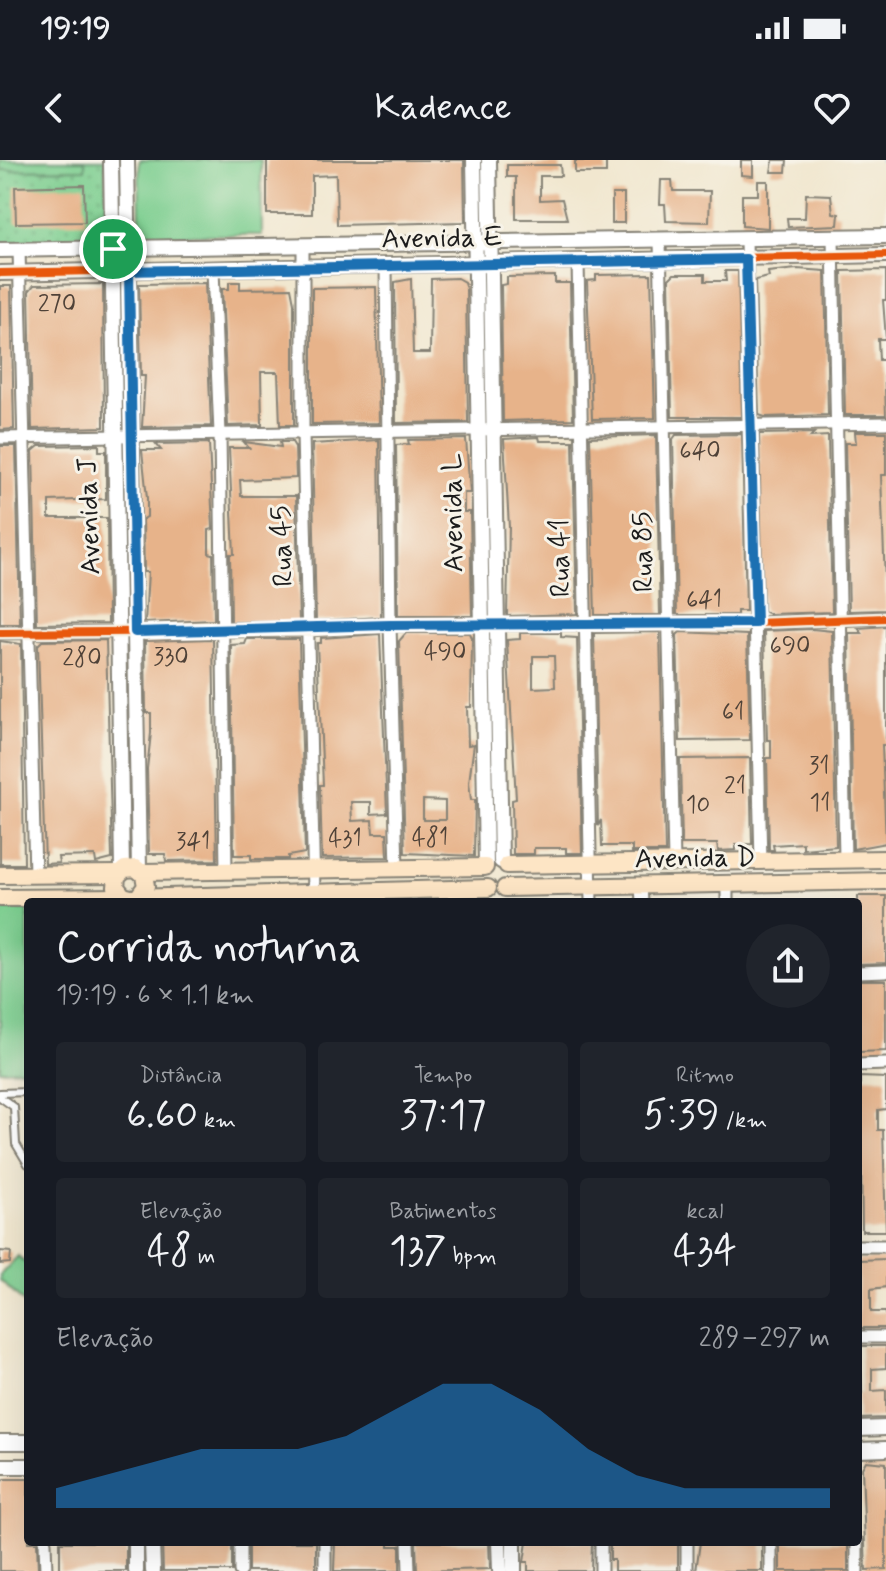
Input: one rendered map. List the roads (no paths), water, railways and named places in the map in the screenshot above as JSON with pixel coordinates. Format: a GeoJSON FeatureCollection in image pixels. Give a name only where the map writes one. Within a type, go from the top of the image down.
{"type":"FeatureCollection","features":[{"type":"Feature","properties":{"kind":"main road","name":"Avenida D"},"geometry":{"type":"LineString","coordinates":[[0,875],[886,859]]}},
{"type":"Feature","properties":{"kind":"main road"},"geometry":{"type":"LineString","coordinates":[[0,898],[488,888],[482,877],[494,864],[512,875],[505,888]]}},
{"type":"Feature","properties":{"kind":"main road"},"geometry":{"type":"LineString","coordinates":[[130,872],[146,886],[131,897],[116,887],[130,872]]}},
{"type":"Feature","properties":{"kind":"main road","name":"Avenida D"},"geometry":{"type":"LineString","coordinates":[[488,888],[642,894],[727,884],[886,881]]}},
{"type":"Feature","properties":{"kind":"street","name":"Avenida J"},"geometry":{"type":"LineString","coordinates":[[111,160],[113,438],[130,872]]}},
{"type":"Feature","properties":{"kind":"street","name":"Avenida J"},"geometry":{"type":"LineString","coordinates":[[127,160],[135,632],[130,872]]}},
{"type":"Feature","properties":{"kind":"street","name":"Avenida L"},"geometry":{"type":"LineString","coordinates":[[474,160],[484,241]]}},
{"type":"Feature","properties":{"kind":"street","name":"Avenida L"},"geometry":{"type":"LineString","coordinates":[[489,160],[483,263],[494,864]]}},
{"type":"Feature","properties":{"kind":"street","name":"Avenida E"},"geometry":{"type":"LineString","coordinates":[[0,250],[484,241],[746,241],[886,236]]}},
{"type":"Feature","properties":{"kind":"street"},"geometry":{"type":"LineString","coordinates":[[833,238],[845,860]]}},
{"type":"Feature","properties":{"kind":"street","name":"Rua 85"},"geometry":{"type":"LineString","coordinates":[[660,241],[663,261],[674,863]]}},
{"type":"Feature","properties":{"kind":"street"},"geometry":{"type":"LineString","coordinates":[[746,241],[761,862]]}},
{"type":"Feature","properties":{"kind":"street","name":"Rua 45"},"geometry":{"type":"LineString","coordinates":[[303,246],[303,434],[314,891]]}},
{"type":"Feature","properties":{"kind":"street"},"geometry":{"type":"LineString","coordinates":[[19,250],[35,875]]}},
{"type":"Feature","properties":{"kind":"street","name":"Avenida E"},"geometry":{"type":"LineString","coordinates":[[0,273],[886,255]]}},
{"type":"Feature","properties":{"kind":"street","name":"Rua 41"},"geometry":{"type":"LineString","coordinates":[[578,262],[591,894]]}},
{"type":"Feature","properties":{"kind":"street"},"geometry":{"type":"LineString","coordinates":[[386,266],[390,625],[397,868]]}},
{"type":"Feature","properties":{"kind":"street"},"geometry":{"type":"LineString","coordinates":[[213,270],[220,434],[226,871]]}},
{"type":"Feature","properties":{"kind":"street"},"geometry":{"type":"LineString","coordinates":[[0,438],[886,423]]}},
{"type":"Feature","properties":{"kind":"street"},"geometry":{"type":"LineString","coordinates":[[0,633],[309,630],[390,625],[488,627],[756,623],[886,618]]}},
{"type":"Feature","properties":{"kind":"street"},"geometry":{"type":"LineString","coordinates":[[727,884],[727,898]]}},
{"type":"Feature","properties":{"kind":"street"},"geometry":{"type":"LineString","coordinates":[[862,972],[886,971]]}},
{"type":"Feature","properties":{"kind":"street"},"geometry":{"type":"LineString","coordinates":[[862,1065],[886,1064]]}},
{"type":"Feature","properties":{"kind":"street"},"geometry":{"type":"LineString","coordinates":[[862,1246],[886,1246]]}},
{"type":"Feature","properties":{"kind":"street"},"geometry":{"type":"LineString","coordinates":[[862,1337],[886,1337]]}},
{"type":"Feature","properties":{"kind":"street"},"geometry":{"type":"LineString","coordinates":[[862,1429],[886,1428]]}},
{"type":"Feature","properties":{"kind":"street"},"geometry":{"type":"LineString","coordinates":[[0,1442],[24,1442]]}},
{"type":"Feature","properties":{"kind":"street"},"geometry":{"type":"LineString","coordinates":[[862,1450],[886,1449]]}},
{"type":"Feature","properties":{"kind":"street"},"geometry":{"type":"LineString","coordinates":[[0,1466],[24,1466]]}},
{"type":"Feature","properties":{"kind":"street"},"geometry":{"type":"LineString","coordinates":[[45,1546],[46,1571]]}},
{"type":"Feature","properties":{"kind":"street"},"geometry":{"type":"LineString","coordinates":[[136,1546],[136,1571]]}},
{"type":"Feature","properties":{"kind":"street"},"geometry":{"type":"LineString","coordinates":[[152,1546],[153,1571]]}},
{"type":"Feature","properties":{"kind":"street"},"geometry":{"type":"LineString","coordinates":[[240,1546],[240,1571]]}},
{"type":"Feature","properties":{"kind":"street"},"geometry":{"type":"LineString","coordinates":[[325,1546],[325,1571]]}},
{"type":"Feature","properties":{"kind":"street"},"geometry":{"type":"LineString","coordinates":[[408,1546],[409,1571]]}},
{"type":"Feature","properties":{"kind":"street"},"geometry":{"type":"LineString","coordinates":[[499,1546],[500,1571]]}},
{"type":"Feature","properties":{"kind":"street"},"geometry":{"type":"LineString","coordinates":[[514,1546],[514,1571]]}},
{"type":"Feature","properties":{"kind":"street"},"geometry":{"type":"LineString","coordinates":[[601,1546],[601,1571]]}},
{"type":"Feature","properties":{"kind":"street"},"geometry":{"type":"LineString","coordinates":[[687,1546],[687,1571]]}},
{"type":"Feature","properties":{"kind":"street"},"geometry":{"type":"LineString","coordinates":[[771,1546],[771,1571]]}},
{"type":"Feature","properties":{"kind":"street"},"geometry":{"type":"LineString","coordinates":[[857,1546],[857,1571]]}},
{"type":"Feature","properties":{"kind":"lane"},"geometry":{"type":"LineString","coordinates":[[0,1095],[24,1092]]}},
{"type":"Feature","properties":{"kind":"lane"},"geometry":{"type":"LineString","coordinates":[[0,1095],[14,1107],[16,1144],[24,1157]]}},
{"type":"Feature","properties":{"kind":"waterway"},"geometry":{"type":"LineString","coordinates":[[882,160],[886,162]]}}]}
